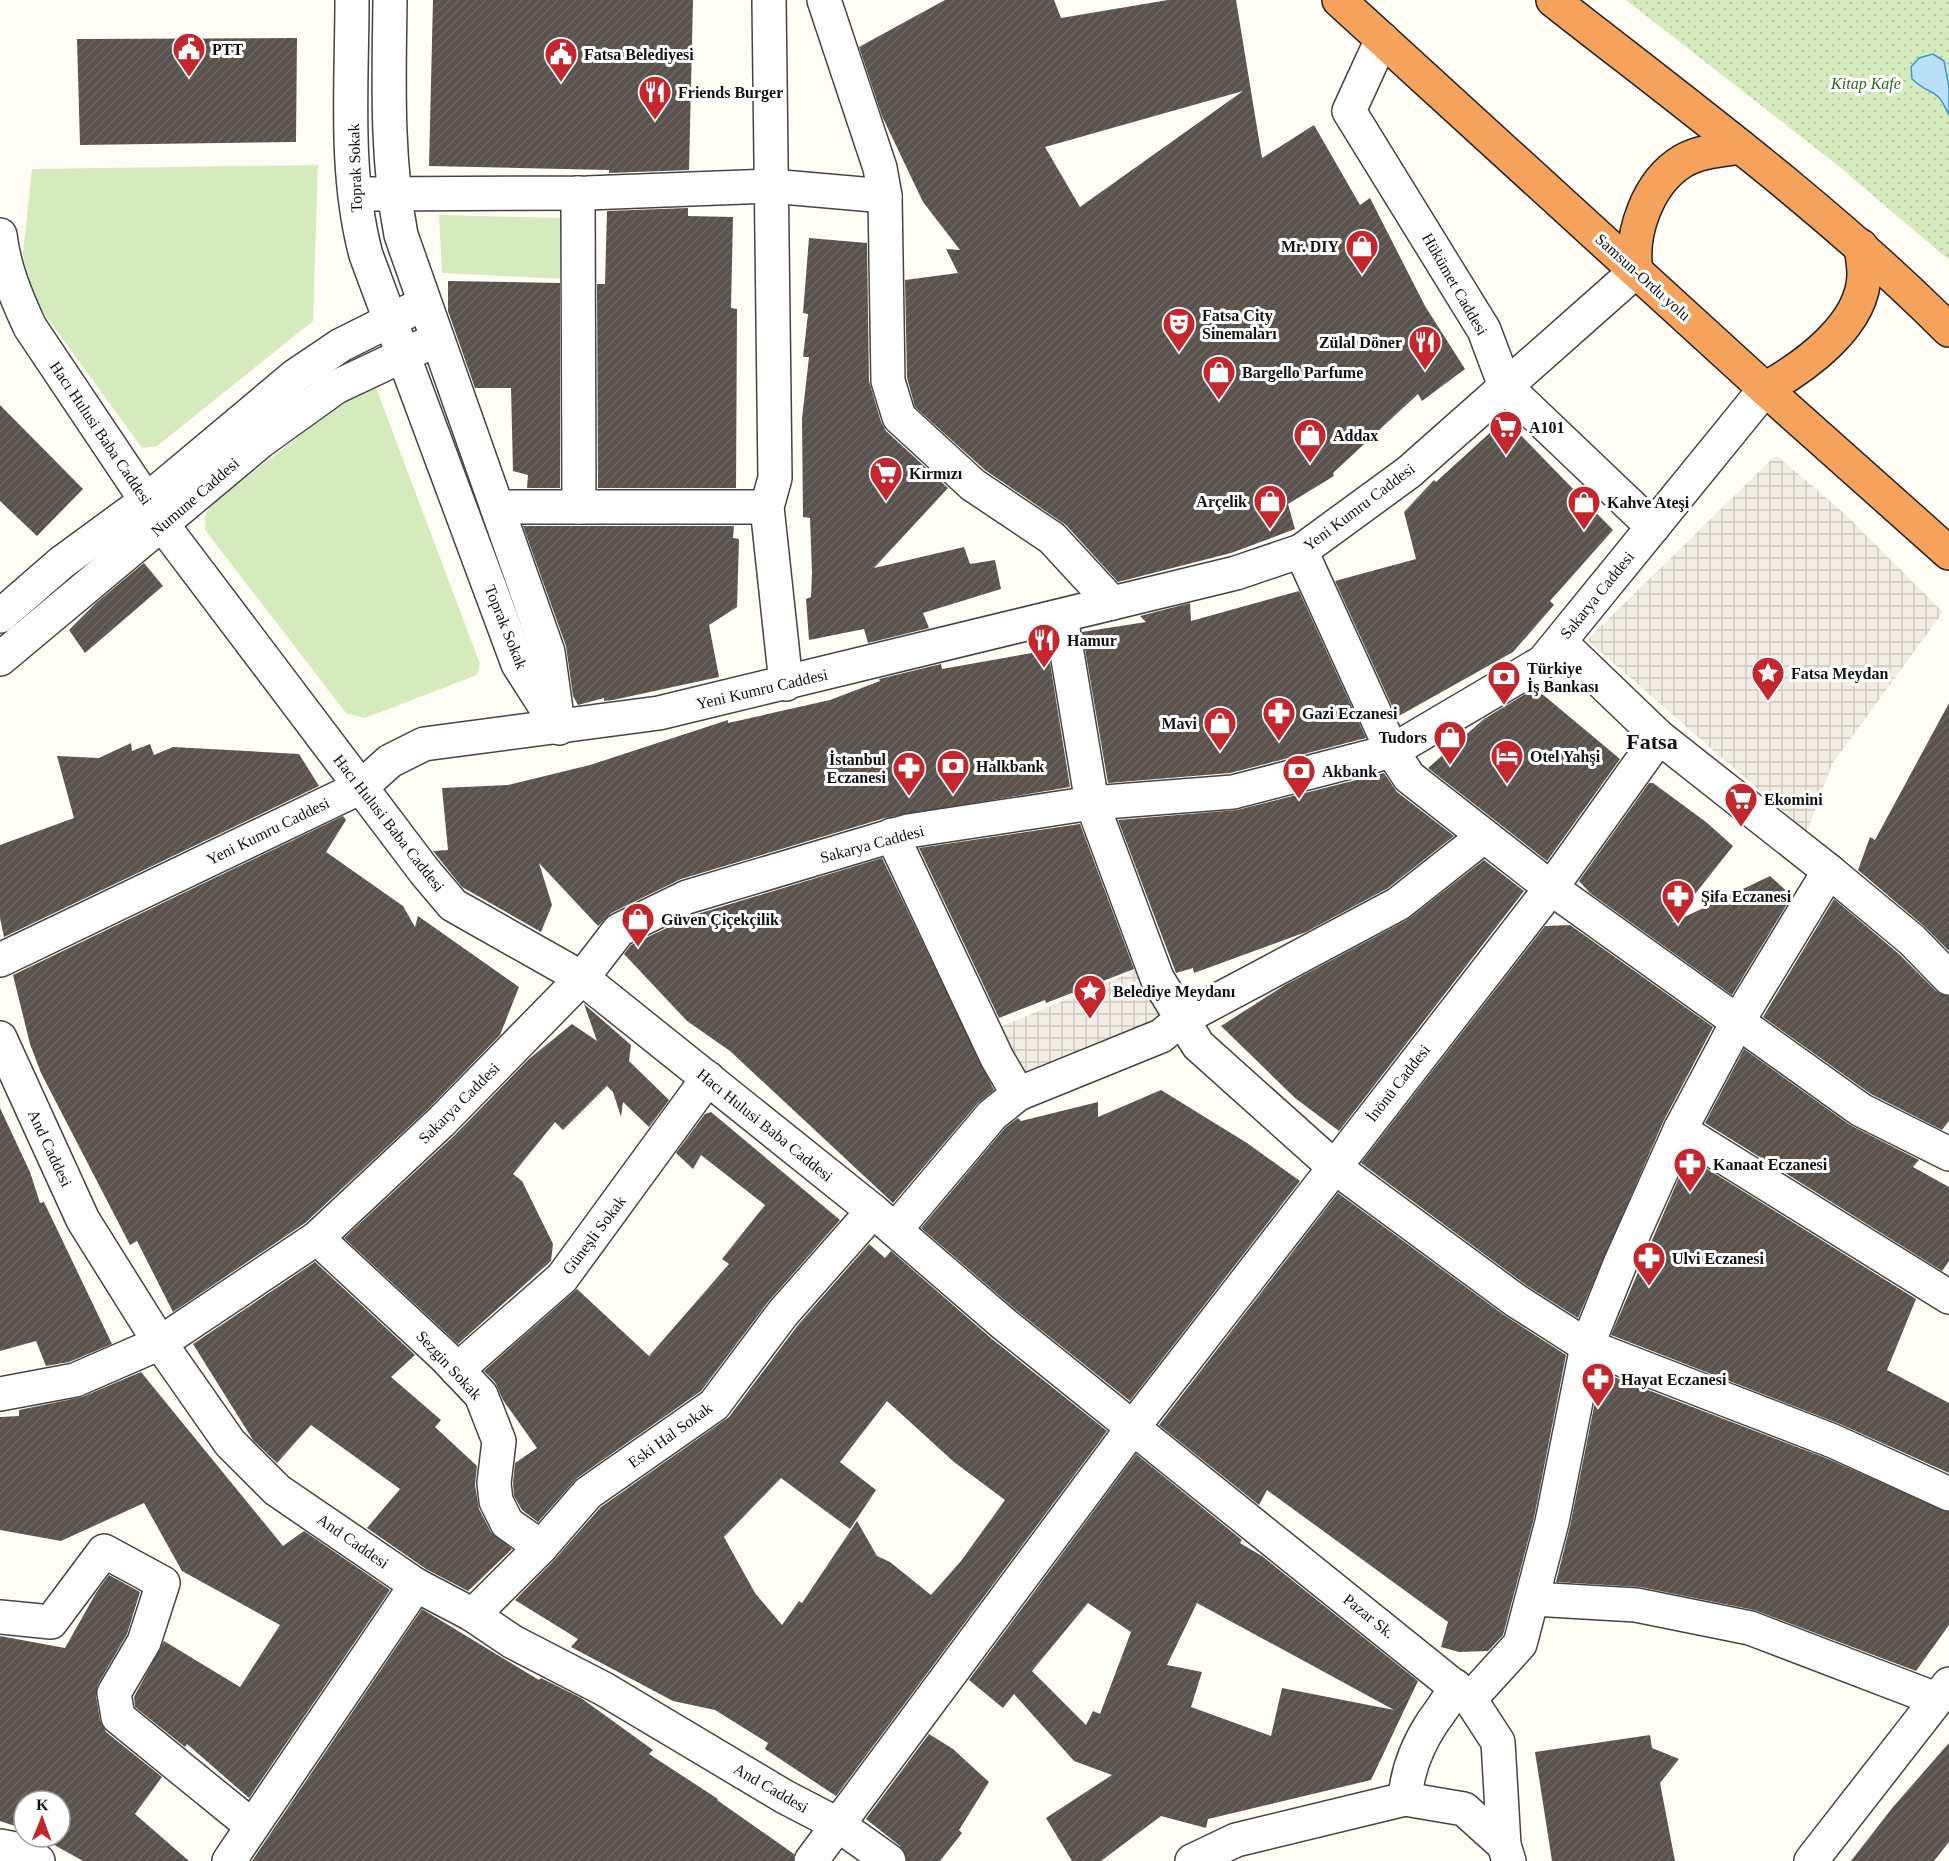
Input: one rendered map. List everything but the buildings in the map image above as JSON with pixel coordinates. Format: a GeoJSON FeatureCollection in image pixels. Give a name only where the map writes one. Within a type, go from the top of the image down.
{"type":"FeatureCollection","features":[{"type":"Feature","properties":{"kind":"highway","name":"Samsun-Ordu yolu"},"geometry":{"type":"LineString","coordinates":[[1339,0],[1765,389],[1949,553]]}},
{"type":"Feature","properties":{"kind":"highway"},"geometry":{"type":"LineString","coordinates":[[1553,0],[1818,207],[1898,278],[1949,330]]}},
{"type":"Feature","properties":{"kind":"highway"},"geometry":{"type":"LineString","coordinates":[[1636,271],[1633,254],[1641,215],[1658,186],[1682,162],[1708,152],[1741,147]]}},
{"type":"Feature","properties":{"kind":"highway"},"geometry":{"type":"LineString","coordinates":[[1765,389],[1798,370],[1817,355],[1835,336],[1857,302],[1864,276],[1861,246]]}},
{"type":"Feature","properties":{"kind":"street","name":"Toprak Sokak"},"geometry":{"type":"LineString","coordinates":[[352,0],[354,195],[356,219],[366,255],[518,664],[559,728]]}},
{"type":"Feature","properties":{"kind":"street","name":"Toprak Sokak"},"geometry":{"type":"LineString","coordinates":[[390,0],[389,138],[393,193],[401,235],[548,652],[559,728]]}},
{"type":"Feature","properties":{"kind":"street"},"geometry":{"type":"LineString","coordinates":[[770,0],[775,478],[767,507],[786,684]]}},
{"type":"Feature","properties":{"kind":"street"},"geometry":{"type":"LineString","coordinates":[[824,0],[880,168],[885,196],[888,381],[899,417],[973,485],[1052,538],[1112,603]]}},
{"type":"Feature","properties":{"kind":"street","name":"Hükümet Caddesi"},"geometry":{"type":"LineString","coordinates":[[1382,39],[1349,111],[1484,330],[1505,386],[1653,527]]}},
{"type":"Feature","properties":{"kind":"street"},"geometry":{"type":"LineString","coordinates":[[354,195],[578,193],[771,186],[885,196]]}},
{"type":"Feature","properties":{"kind":"street"},"geometry":{"type":"LineString","coordinates":[[578,193],[579,507]]}},
{"type":"Feature","properties":{"kind":"street","name":"Hacı Hulusi Baba Caddesi"},"geometry":{"type":"LineString","coordinates":[[0,235],[3,255],[14,291],[30,327],[154,512],[424,872],[453,905],[582,978],[884,1220],[1004,1324],[1134,1426]]}},
{"type":"Feature","properties":{"kind":"street","name":"Yeni Kumru Caddesi"},"geometry":{"type":"LineString","coordinates":[[0,960],[361,787],[390,761],[424,744],[659,713],[1236,573],[1301,551],[1409,472],[1636,271]]}},
{"type":"Feature","properties":{"kind":"street","name":"Numune Caddesi"},"geometry":{"type":"LineString","coordinates":[[0,659],[295,376],[341,345],[425,304]]}},
{"type":"Feature","properties":{"kind":"street","name":"Numune Caddesi"},"geometry":{"type":"LineString","coordinates":[[0,616],[61,563],[154,512],[261,441],[336,387],[438,339]]}},
{"type":"Feature","properties":{"kind":"street","name":"Sakarya Caddesi"},"geometry":{"type":"LineString","coordinates":[[0,1394],[75,1380],[160,1343],[317,1238],[442,1122],[582,978],[619,930],[687,897],[892,835],[1092,803],[1233,792],[1392,751],[1543,662],[1765,389]]}},
{"type":"Feature","properties":{"kind":"street"},"geometry":{"type":"LineString","coordinates":[[497,507],[767,507]]}},
{"type":"Feature","properties":{"kind":"street"},"geometry":{"type":"LineString","coordinates":[[1301,551],[1392,751],[1409,777],[1551,888],[1861,1110],[1949,1154]]}},
{"type":"Feature","properties":{"kind":"street"},"geometry":{"type":"LineString","coordinates":[[1061,617],[1092,803],[1157,978],[1198,1046],[1333,1166],[1515,1300],[1587,1346],[1833,1441],[1949,1494]]}},
{"type":"Feature","properties":{"kind":"street"},"geometry":{"type":"LineString","coordinates":[[1560,642],[1659,737],[1829,871],[1912,940],[1949,978]]}},
{"type":"Feature","properties":{"kind":"street","name":"İnönü Caddesi"},"geometry":{"type":"LineString","coordinates":[[811,1861],[1134,1426],[1333,1166],[1551,888],[1659,737]]}},
{"type":"Feature","properties":{"kind":"street"},"geometry":{"type":"LineString","coordinates":[[892,835],[992,1047],[1018,1094]]}},
{"type":"Feature","properties":{"kind":"street","name":"Eski Hal Sokak"},"geometry":{"type":"LineString","coordinates":[[473,1615],[541,1547],[588,1493],[714,1405],[783,1313],[884,1220],[992,1115],[1018,1094],[1161,1036],[1182,1019],[1398,903],[1484,837]]}},
{"type":"Feature","properties":{"kind":"street"},"geometry":{"type":"LineString","coordinates":[[1405,1799],[1407,1776],[1432,1723],[1449,1702],[1520,1644],[1552,1522],[1587,1346],[1680,1130],[1738,1021],[1829,871]]}},
{"type":"Feature","properties":{"kind":"street","name":"And Caddesi"},"geometry":{"type":"LineString","coordinates":[[0,1038],[83,1220],[160,1343],[230,1443],[277,1490],[416,1585],[473,1615],[513,1642],[604,1689],[775,1791],[837,1824],[889,1861]]}},
{"type":"Feature","properties":{"kind":"street","name":"Güneşli Sokak"},"geometry":{"type":"LineString","coordinates":[[457,1370],[562,1278],[708,1078]]}},
{"type":"Feature","properties":{"kind":"street"},"geometry":{"type":"LineString","coordinates":[[1680,1130],[1949,1297]]}},
{"type":"Feature","properties":{"kind":"street","name":"Sezgin Sokak"},"geometry":{"type":"LineString","coordinates":[[317,1238],[481,1395],[499,1442],[494,1483],[496,1501],[507,1523],[541,1547]]}},
{"type":"Feature","properties":{"kind":"street","name":"Pazar Sk."},"geometry":{"type":"LineString","coordinates":[[1134,1426],[1463,1692],[1498,1742],[1502,1851]]}},
{"type":"Feature","properties":{"kind":"street"},"geometry":{"type":"LineString","coordinates":[[0,1617],[51,1623],[104,1551],[163,1583],[144,1642],[114,1693],[118,1717],[252,1826]]}},
{"type":"Feature","properties":{"kind":"street"},"geometry":{"type":"LineString","coordinates":[[229,1861],[416,1585]]}},
{"type":"Feature","properties":{"kind":"street"},"geometry":{"type":"LineString","coordinates":[[1533,1599],[1636,1605],[1750,1628],[1942,1692],[1811,1861]]}},
{"type":"Feature","properties":{"kind":"street"},"geometry":{"type":"LineString","coordinates":[[1192,1861],[1236,1840],[1405,1799],[1464,1809],[1502,1851]]}},
{"type":"Feature","properties":{"kind":"street"},"geometry":{"type":"LineString","coordinates":[[0,1846],[20,1851],[38,1861]]}},
{"type":"Feature","properties":{"kind":"green space","name":"Kitap Kafe"},"geometry":{"type":"Polygon","coordinates":[[[1626,0],[1949,0],[1949,260],[1836,164],[1626,0]]]}},
{"type":"Feature","properties":{"kind":"green space"},"geometry":{"type":"Polygon","coordinates":[[[318,165],[313,321],[157,446],[142,448],[43,312],[28,286],[23,253],[32,169],[318,165]]]}},
{"type":"Feature","properties":{"kind":"green space"},"geometry":{"type":"Polygon","coordinates":[[[439,215],[566,218],[565,279],[442,273],[439,215]]]}},
{"type":"Feature","properties":{"kind":"green space"},"geometry":{"type":"Polygon","coordinates":[[[375,385],[480,664],[477,675],[365,718],[346,713],[205,530],[205,516],[210,506],[353,394],[375,385]]]}},
{"type":"Feature","properties":{"kind":"shaded area","name":"Fatsa Meydan"},"geometry":{"type":"Polygon","coordinates":[[[1776,455],[1845,514],[1943,612],[1832,764],[1807,832],[1587,640],[1776,455]]]}},
{"type":"Feature","properties":{"kind":"shaded area","name":"Belediye Meydanı"},"geometry":{"type":"Polygon","coordinates":[[[1142,968],[1170,1011],[1153,1029],[1023,1083],[993,1030],[1142,968]]]}},
{"type":"Feature","properties":{"kind":"water"},"geometry":{"type":"Polygon","coordinates":[[[1933,54],[1944,61],[1949,87],[1949,115],[1936,95],[1912,79],[1911,67],[1919,58],[1933,54]]]}},
{"type":"Feature","properties":{"kind":"place","name":"PTT"},"geometry":{"type":"Point","coordinates":[189,78]}},
{"type":"Feature","properties":{"kind":"place","name":"Fatsa Belediyesi"},"geometry":{"type":"Point","coordinates":[561,83]}},
{"type":"Feature","properties":{"kind":"place","name":"Friends Burger"},"geometry":{"type":"Point","coordinates":[655,121]}},
{"type":"Feature","properties":{"kind":"place","name":"Mr. DIY"},"geometry":{"type":"Point","coordinates":[1362,275]}},
{"type":"Feature","properties":{"kind":"place","name":"Fatsa City Sinemaları"},"geometry":{"type":"Point","coordinates":[1179,353]}},
{"type":"Feature","properties":{"kind":"place","name":"Zülal Döner"},"geometry":{"type":"Point","coordinates":[1425,371]}},
{"type":"Feature","properties":{"kind":"place","name":"Bargello Parfume"},"geometry":{"type":"Point","coordinates":[1219,401]}},
{"type":"Feature","properties":{"kind":"place","name":"A101"},"geometry":{"type":"Point","coordinates":[1506,456]}},
{"type":"Feature","properties":{"kind":"place","name":"Addax"},"geometry":{"type":"Point","coordinates":[1310,464]}},
{"type":"Feature","properties":{"kind":"place","name":"Kırmızı"},"geometry":{"type":"Point","coordinates":[886,502]}},
{"type":"Feature","properties":{"kind":"place","name":"Arçelik"},"geometry":{"type":"Point","coordinates":[1270,530]}},
{"type":"Feature","properties":{"kind":"place","name":"Kahve Ateşi"},"geometry":{"type":"Point","coordinates":[1584,531]}},
{"type":"Feature","properties":{"kind":"place","name":"Hamur"},"geometry":{"type":"Point","coordinates":[1044,669]}},
{"type":"Feature","properties":{"kind":"place","name":"Fatsa Meydan"},"geometry":{"type":"Point","coordinates":[1768,702]}},
{"type":"Feature","properties":{"kind":"place","name":"Türkiye İş Bankası"},"geometry":{"type":"Point","coordinates":[1504,706]}},
{"type":"Feature","properties":{"kind":"place","name":"Gazi Eczanesi"},"geometry":{"type":"Point","coordinates":[1279,742]}},
{"type":"Feature","properties":{"kind":"place","name":"Mavi"},"geometry":{"type":"Point","coordinates":[1220,752]}},
{"type":"Feature","properties":{"kind":"place","name":"Tudors"},"geometry":{"type":"Point","coordinates":[1450,766]}},
{"type":"Feature","properties":{"kind":"place","name":"Otel Yahşi"},"geometry":{"type":"Point","coordinates":[1507,785]}},
{"type":"Feature","properties":{"kind":"place","name":"Halkbank"},"geometry":{"type":"Point","coordinates":[953,795]}},
{"type":"Feature","properties":{"kind":"place","name":"İstanbul Eczanesi"},"geometry":{"type":"Point","coordinates":[909,797]}},
{"type":"Feature","properties":{"kind":"place","name":"Akbank"},"geometry":{"type":"Point","coordinates":[1299,800]}},
{"type":"Feature","properties":{"kind":"place","name":"Ekomini"},"geometry":{"type":"Point","coordinates":[1741,828]}},
{"type":"Feature","properties":{"kind":"place","name":"Şifa Eczanesi"},"geometry":{"type":"Point","coordinates":[1678,925]}},
{"type":"Feature","properties":{"kind":"place","name":"Güven Çiçekçilik"},"geometry":{"type":"Point","coordinates":[638,948]}},
{"type":"Feature","properties":{"kind":"place","name":"Belediye Meydanı"},"geometry":{"type":"Point","coordinates":[1090,1020]}},
{"type":"Feature","properties":{"kind":"place","name":"Kanaat Eczanesi"},"geometry":{"type":"Point","coordinates":[1690,1193]}},
{"type":"Feature","properties":{"kind":"place","name":"Ulvi Eczanesi"},"geometry":{"type":"Point","coordinates":[1649,1287]}},
{"type":"Feature","properties":{"kind":"place","name":"Hayat Eczanesi"},"geometry":{"type":"Point","coordinates":[1598,1408]}},
{"type":"Feature","properties":{"kind":"district","name":"Fatsa"},"geometry":{"type":"Point","coordinates":[1652,741]}}]}
